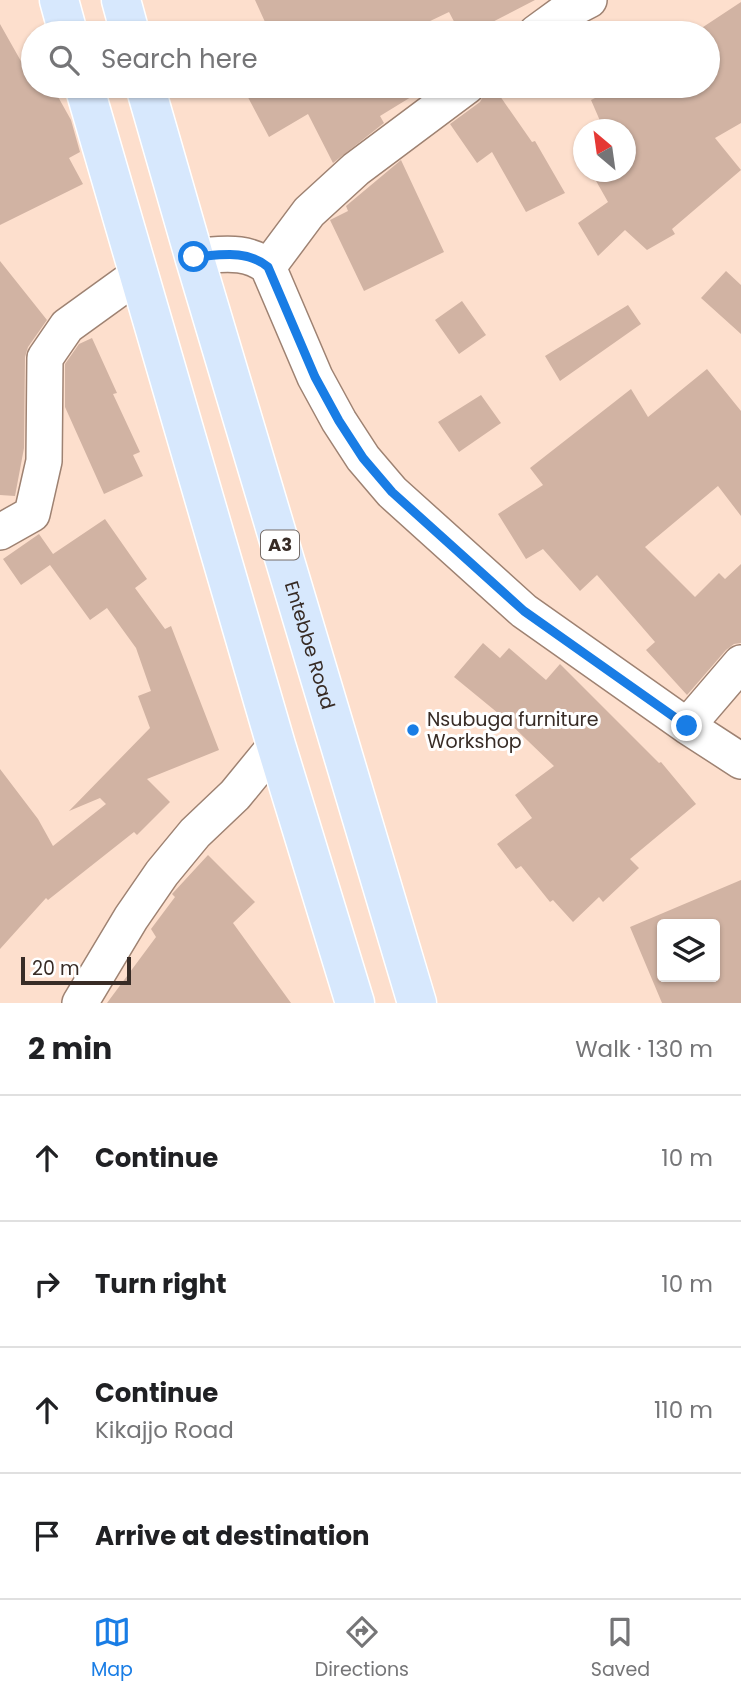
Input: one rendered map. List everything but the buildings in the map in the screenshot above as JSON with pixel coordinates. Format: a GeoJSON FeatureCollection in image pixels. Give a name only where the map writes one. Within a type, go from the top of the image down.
{"type":"FeatureCollection","features":[{"type":"Feature","properties":{"kind":"main road"},"geometry":{"type":"LineString","coordinates":[[59,0],[65,21]]}},
{"type":"Feature","properties":{"kind":"main road"},"geometry":{"type":"LineString","coordinates":[[121,0],[127,21]]}},
{"type":"Feature","properties":{"kind":"main road"},"geometry":{"type":"LineString","coordinates":[[88,98],[276,745],[355,1003]]}},
{"type":"Feature","properties":{"kind":"main road","name":"Entebbe Road"},"geometry":{"type":"LineString","coordinates":[[148,98],[417,1003]]}},
{"type":"Feature","properties":{"kind":"street"},"geometry":{"type":"LineString","coordinates":[[552,21],[589,0]]}},
{"type":"Feature","properties":{"kind":"street"},"geometry":{"type":"LineString","coordinates":[[268,267],[309,212],[356,169],[451,98]]}},
{"type":"Feature","properties":{"kind":"street"},"geometry":{"type":"LineString","coordinates":[[194,257],[243,254],[257,258],[268,267],[315,377],[339,421],[363,458],[392,492],[524,611],[741,761]]}},
{"type":"Feature","properties":{"kind":"street"},"geometry":{"type":"LineString","coordinates":[[0,533],[32,514],[44,461],[46,358],[67,326],[139,274]]}},
{"type":"Feature","properties":{"kind":"street"},"geometry":{"type":"LineString","coordinates":[[687,726],[741,663]]}},
{"type":"Feature","properties":{"kind":"street"},"geometry":{"type":"LineString","coordinates":[[80,1003],[131,918],[162,873],[195,833],[235,795],[276,745]]}},
{"type":"Feature","properties":{"kind":"place","name":"Nsubuga furniture Workshop"},"geometry":{"type":"Point","coordinates":[413,730]}},
{"type":"Feature","properties":{"kind":"route"},"geometry":{"type":"LineString","coordinates":[[194,257],[243,254],[257,258],[268,267],[315,377],[339,421],[363,458],[392,492],[524,611],[687,726]]}}]}
